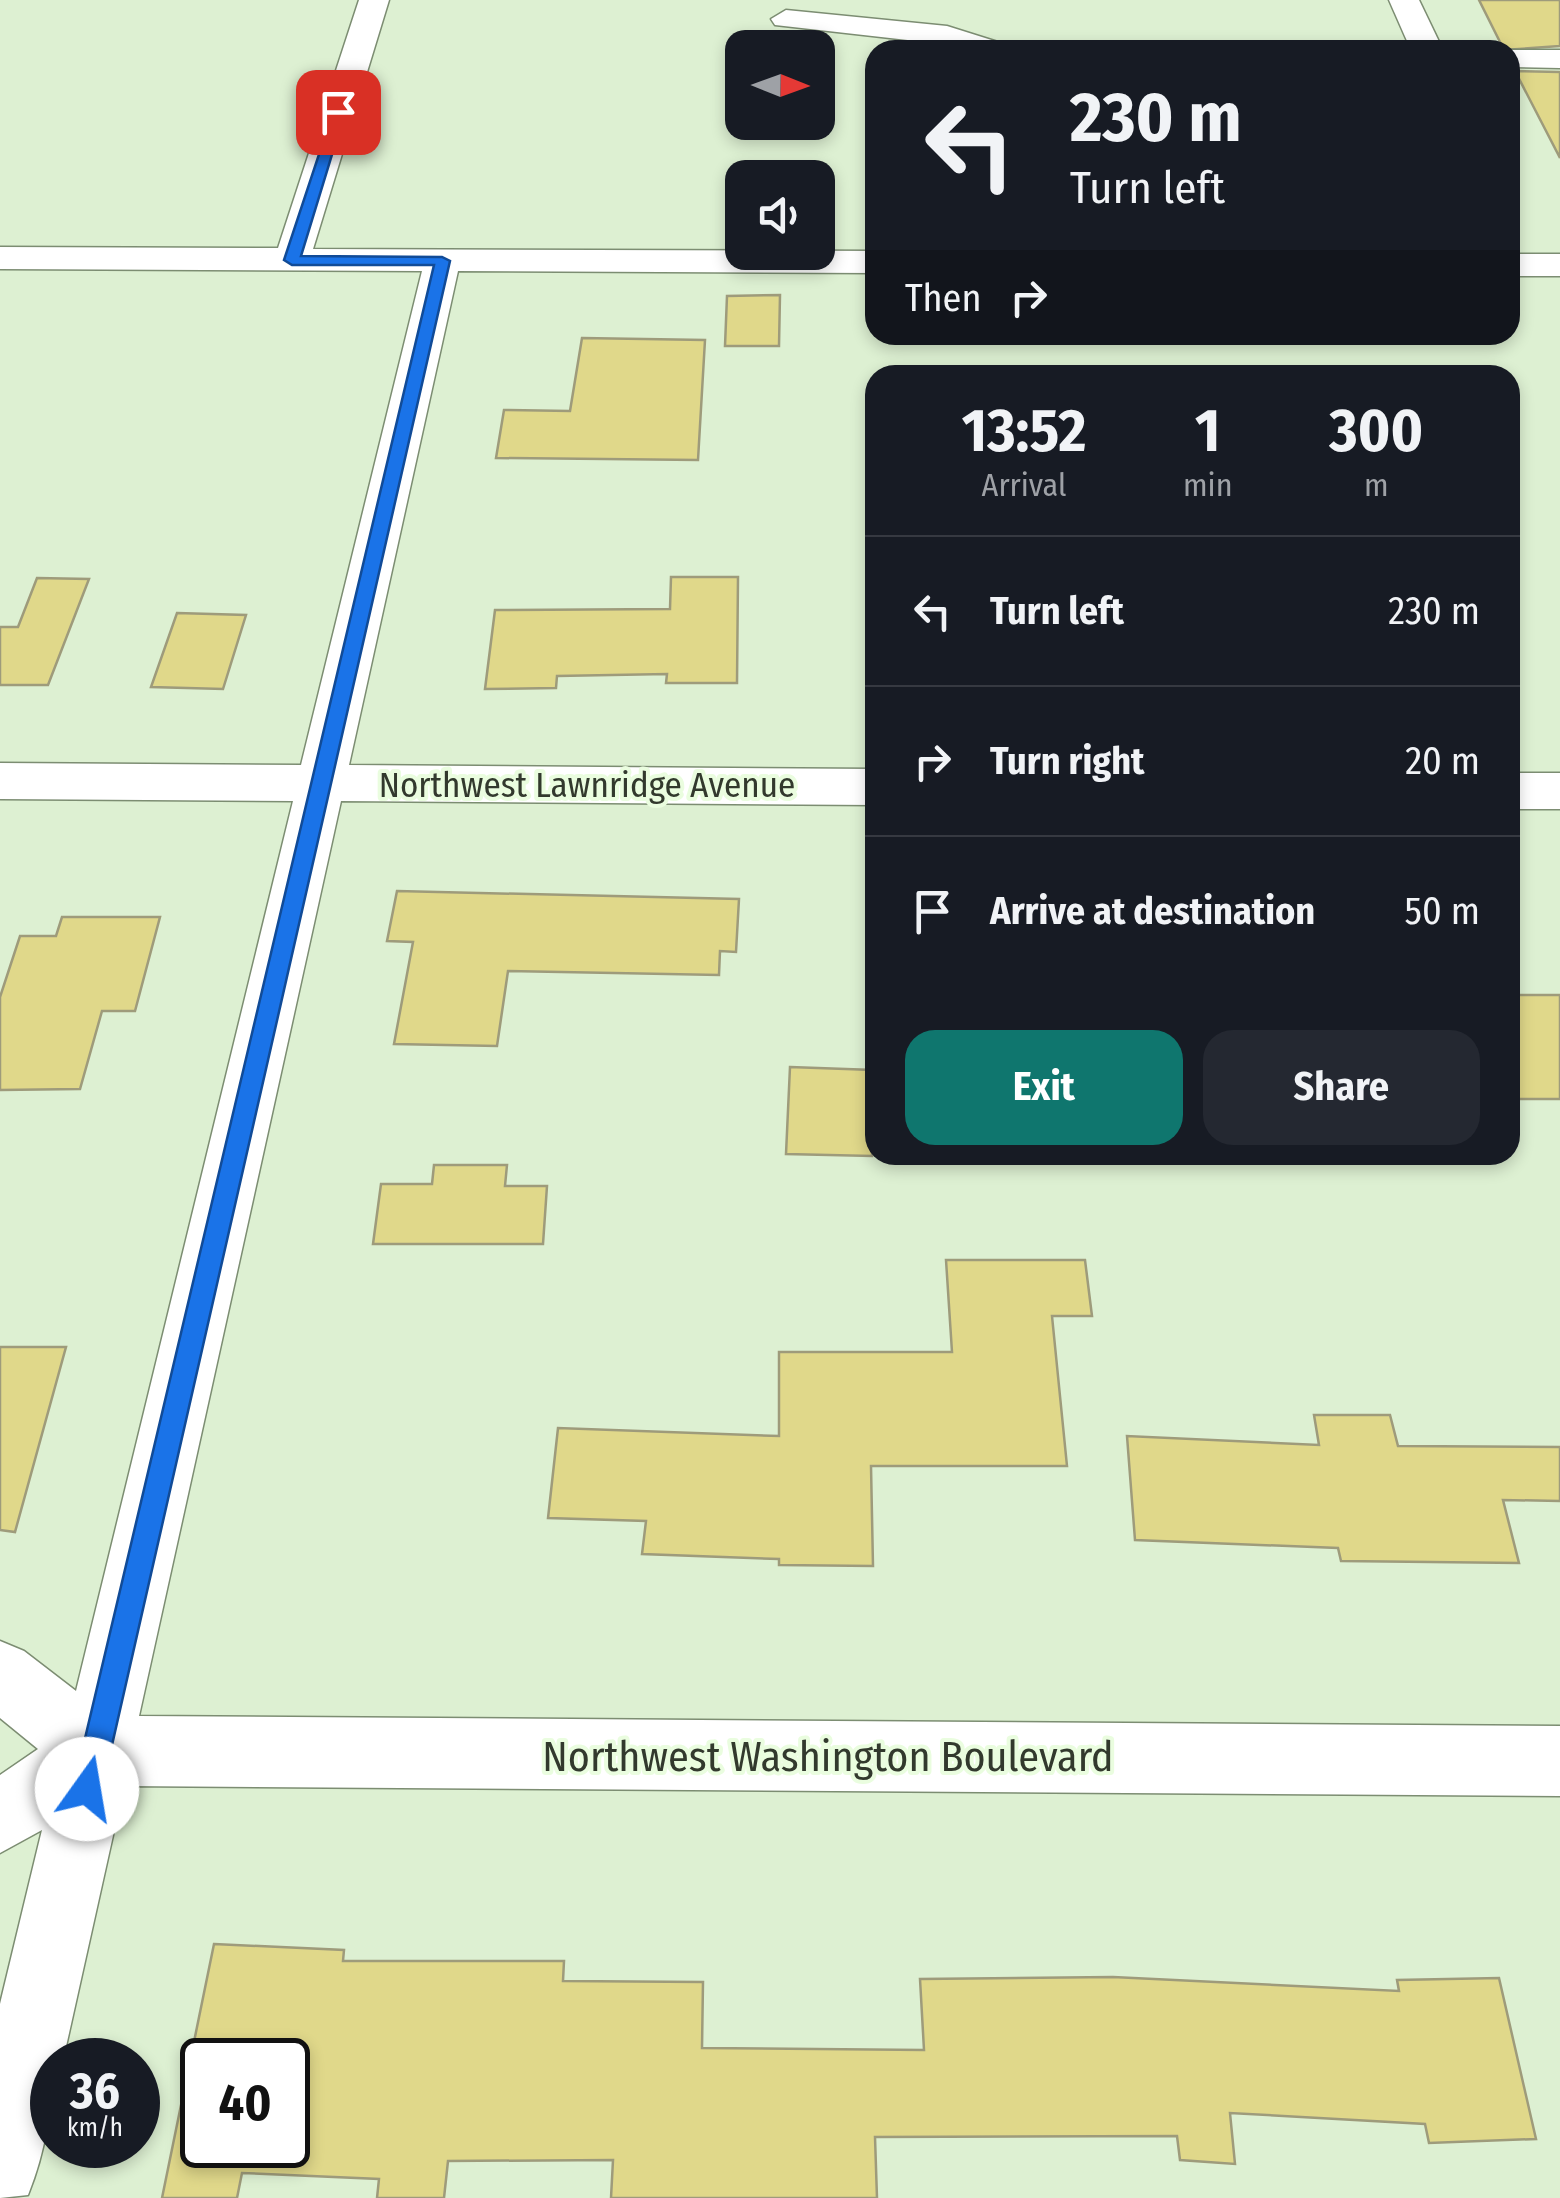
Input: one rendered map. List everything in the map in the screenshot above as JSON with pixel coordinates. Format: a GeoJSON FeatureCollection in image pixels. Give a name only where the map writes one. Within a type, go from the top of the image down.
{"type":"FeatureCollection","features":[{"type":"Feature","properties":{"kind":"street"},"geometry":{"type":"LineString","coordinates":[[292,260],[374,0]]}},
{"type":"Feature","properties":{"kind":"street"},"geometry":{"type":"LineString","coordinates":[[1404,0],[1422,40]]}},
{"type":"Feature","properties":{"kind":"street"},"geometry":{"type":"LineString","coordinates":[[786,19],[947,35],[961,40]]}},
{"type":"Feature","properties":{"kind":"street"},"geometry":{"type":"LineString","coordinates":[[1520,58],[1560,58]]}},
{"type":"Feature","properties":{"kind":"street"},"geometry":{"type":"LineString","coordinates":[[0,258],[865,262]]}},
{"type":"Feature","properties":{"kind":"street"},"geometry":{"type":"LineString","coordinates":[[0,2167],[442,261]]}},
{"type":"Feature","properties":{"kind":"street"},"geometry":{"type":"LineString","coordinates":[[1520,265],[1560,265]]}},
{"type":"Feature","properties":{"kind":"street","name":"Northwest Lawnridge Avenue"},"geometry":{"type":"LineString","coordinates":[[0,781],[865,787]]}},
{"type":"Feature","properties":{"kind":"street"},"geometry":{"type":"LineString","coordinates":[[1520,790],[1560,791]]}},
{"type":"Feature","properties":{"kind":"street"},"geometry":{"type":"LineString","coordinates":[[0,1675],[96,1752]]}},
{"type":"Feature","properties":{"kind":"street"},"geometry":{"type":"LineString","coordinates":[[0,1818],[96,1752]]}},
{"type":"Feature","properties":{"kind":"street","name":"Northwest Washington Boulevard"},"geometry":{"type":"LineString","coordinates":[[96,1752],[1560,1760]]}},
{"type":"Feature","properties":{"kind":"building"},"geometry":{"type":"Polygon","coordinates":[[[1479,0],[1560,0],[1560,46],[1520,49],[1520,40],[1499,40],[1479,0]]]}},
{"type":"Feature","properties":{"kind":"building"},"geometry":{"type":"Polygon","coordinates":[[[1520,71],[1560,72],[1560,158],[1520,81],[1520,71]]]}},
{"type":"Feature","properties":{"kind":"building"},"geometry":{"type":"Polygon","coordinates":[[[780,295],[779,346],[725,346],[727,296],[780,295]]]}},
{"type":"Feature","properties":{"kind":"building"},"geometry":{"type":"Polygon","coordinates":[[[582,338],[705,340],[698,460],[496,458],[504,410],[570,411],[582,338]]]}},
{"type":"Feature","properties":{"kind":"building"},"geometry":{"type":"Polygon","coordinates":[[[671,577],[738,577],[737,683],[666,683],[667,674],[557,676],[556,688],[485,689],[495,610],[670,609],[671,577]]]}},
{"type":"Feature","properties":{"kind":"building"},"geometry":{"type":"Polygon","coordinates":[[[37,578],[89,579],[48,685],[0,685],[0,627],[18,627],[37,578]]]}},
{"type":"Feature","properties":{"kind":"building"},"geometry":{"type":"Polygon","coordinates":[[[177,613],[246,615],[223,689],[151,687],[177,613]]]}},
{"type":"Feature","properties":{"kind":"building"},"geometry":{"type":"Polygon","coordinates":[[[397,891],[739,899],[736,952],[720,951],[719,975],[508,971],[497,1046],[394,1044],[413,942],[387,941],[397,891]]]}},
{"type":"Feature","properties":{"kind":"building"},"geometry":{"type":"Polygon","coordinates":[[[62,917],[160,917],[135,1011],[102,1011],[80,1089],[0,1090],[0,997],[20,936],[56,936],[62,917]]]}},
{"type":"Feature","properties":{"kind":"building"},"geometry":{"type":"Polygon","coordinates":[[[1520,995],[1560,995],[1560,1099],[1520,1099],[1520,995]]]}},
{"type":"Feature","properties":{"kind":"building"},"geometry":{"type":"Polygon","coordinates":[[[790,1067],[865,1070],[865,1156],[786,1154],[790,1067]]]}},
{"type":"Feature","properties":{"kind":"building"},"geometry":{"type":"Polygon","coordinates":[[[434,1165],[507,1165],[505,1186],[547,1186],[543,1244],[373,1244],[381,1184],[432,1184],[434,1165]]]}},
{"type":"Feature","properties":{"kind":"building"},"geometry":{"type":"Polygon","coordinates":[[[946,1260],[1085,1260],[1092,1316],[1052,1316],[1067,1466],[871,1466],[873,1566],[779,1565],[779,1559],[642,1554],[646,1521],[548,1518],[558,1428],[779,1436],[779,1352],[952,1352],[946,1260]]]}},
{"type":"Feature","properties":{"kind":"building"},"geometry":{"type":"Polygon","coordinates":[[[0,1347],[66,1347],[15,1532],[0,1530],[0,1347]]]}},
{"type":"Feature","properties":{"kind":"building"},"geometry":{"type":"Polygon","coordinates":[[[1314,1415],[1390,1415],[1398,1446],[1560,1447],[1560,1501],[1503,1500],[1519,1563],[1341,1561],[1338,1548],[1135,1540],[1127,1436],[1319,1445],[1314,1415]]]}},
{"type":"Feature","properties":{"kind":"building"},"geometry":{"type":"Polygon","coordinates":[[[214,1944],[344,1950],[343,1961],[564,1961],[563,1981],[703,1982],[702,2048],[924,2050],[920,1979],[1113,1977],[1399,1991],[1397,1980],[1499,1978],[1536,2139],[1429,2143],[1425,2124],[1230,2113],[1235,2164],[1180,2160],[1177,2136],[875,2137],[877,2198],[611,2198],[613,2160],[448,2161],[444,2198],[377,2198],[379,2179],[242,2173],[237,2198],[162,2198],[180,2110],[180,2168],[310,2168],[310,2038],[195,2038],[214,1944]]]}},
{"type":"Feature","properties":{"kind":"route"},"geometry":{"type":"LineString","coordinates":[[87,1789],[442,261],[292,260],[338,112]]}}]}
